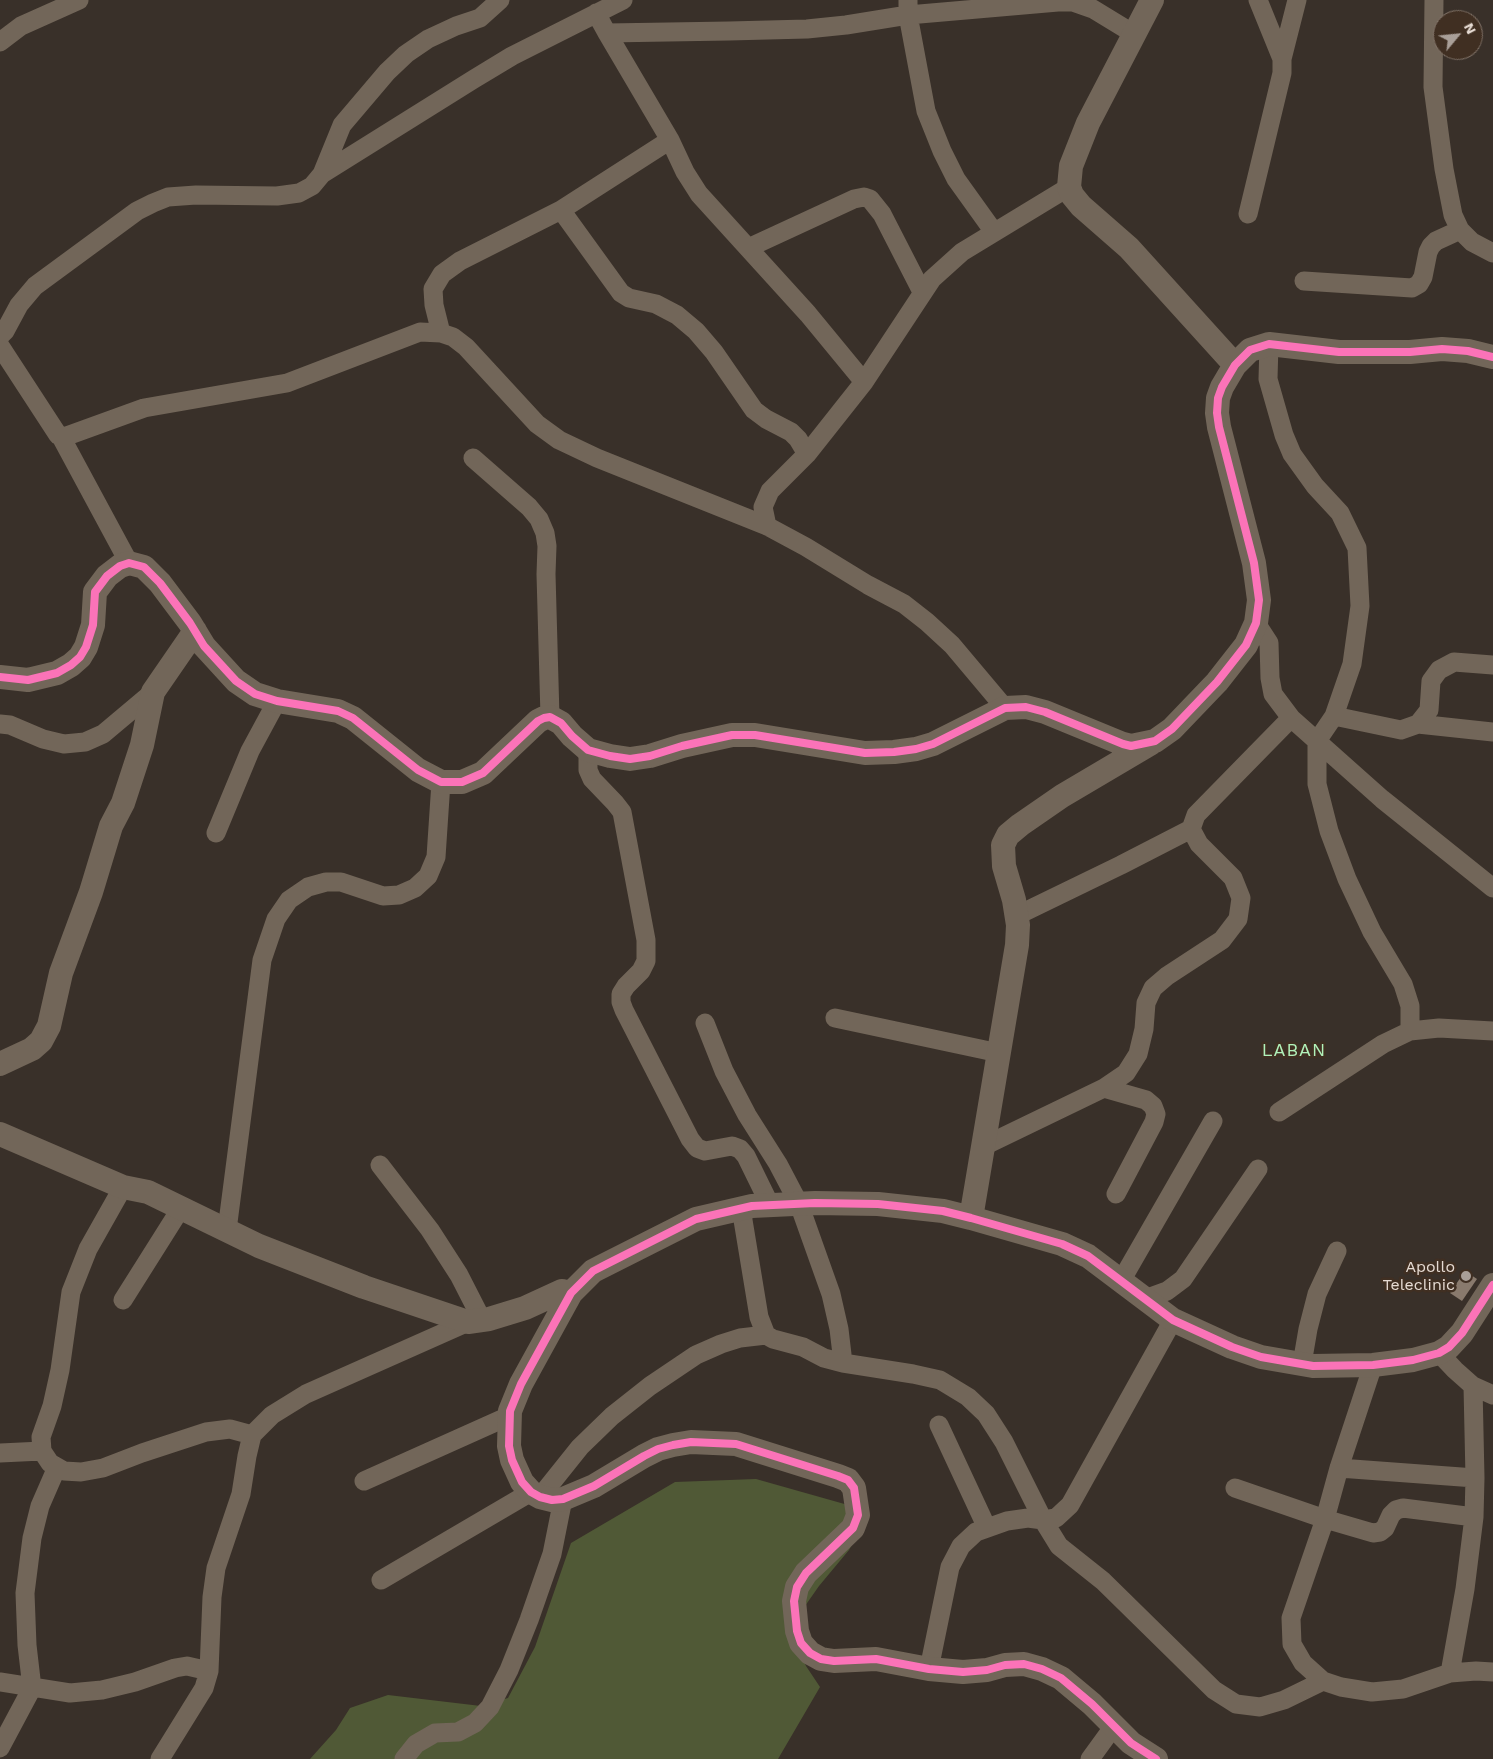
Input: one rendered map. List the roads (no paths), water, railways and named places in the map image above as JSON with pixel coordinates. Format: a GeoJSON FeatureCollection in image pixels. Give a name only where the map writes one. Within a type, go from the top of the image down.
{"type":"FeatureCollection","features":[{"type":"Feature","properties":{"kind":"street"},"geometry":{"type":"LineString","coordinates":[[0,42],[21,26],[79,0]]}},
{"type":"Feature","properties":{"kind":"street"},"geometry":{"type":"LineString","coordinates":[[0,336],[35,286],[137,211],[153,202],[168,197],[196,195],[277,196],[299,193],[312,186],[322,174],[342,125],[387,72],[406,54],[428,39],[456,26],[480,18],[500,0]]}},
{"type":"Feature","properties":{"kind":"street"},"geometry":{"type":"LineString","coordinates":[[322,174],[512,56],[623,0]]}},
{"type":"Feature","properties":{"kind":"street"},"geometry":{"type":"LineString","coordinates":[[1152,0],[1088,123],[1071,166],[1069,187],[1072,195],[1081,206],[1129,248],[1235,365]]}},
{"type":"Feature","properties":{"kind":"street"},"geometry":{"type":"LineString","coordinates":[[1258,0],[1282,59]]}},
{"type":"Feature","properties":{"kind":"street"},"geometry":{"type":"LineString","coordinates":[[1248,214],[1276,100],[1282,73],[1282,59],[1297,0]]}},
{"type":"Feature","properties":{"kind":"street"},"geometry":{"type":"LineString","coordinates":[[1434,0],[1433,87],[1444,169],[1453,215],[1460,230],[1472,242],[1493,253]]}},
{"type":"Feature","properties":{"kind":"street"},"geometry":{"type":"LineString","coordinates":[[607,33],[807,29],[846,25],[908,7],[1073,2],[1093,9],[1134,34]]}},
{"type":"Feature","properties":{"kind":"street"},"geometry":{"type":"LineString","coordinates":[[908,7],[926,111],[942,151],[956,179],[994,232]]}},
{"type":"Feature","properties":{"kind":"street"},"geometry":{"type":"LineString","coordinates":[[596,13],[670,140],[685,172],[699,194],[808,314],[864,382]]}},
{"type":"Feature","properties":{"kind":"street"},"geometry":{"type":"LineString","coordinates":[[441,333],[434,305],[433,289],[442,274],[460,261],[561,210],[670,140]]}},
{"type":"Feature","properties":{"kind":"street"},"geometry":{"type":"LineString","coordinates":[[767,526],[763,508],[770,491],[807,454],[864,382],[932,278],[962,252],[1069,187]]}},
{"type":"Feature","properties":{"kind":"street"},"geometry":{"type":"LineString","coordinates":[[748,248],[854,199],[864,197],[870,199],[882,214],[922,292]]}},
{"type":"Feature","properties":{"kind":"street"},"geometry":{"type":"LineString","coordinates":[[561,210],[621,293],[628,298],[656,304],[677,315],[696,331],[714,352],[754,410],[766,419],[791,432],[798,439],[807,454]]}},
{"type":"Feature","properties":{"kind":"street"},"geometry":{"type":"LineString","coordinates":[[1304,281],[1412,288],[1419,284],[1423,277],[1431,246],[1436,241],[1460,230]]}},
{"type":"Feature","properties":{"kind":"street"},"geometry":{"type":"LineString","coordinates":[[60,435],[64,437],[144,408],[287,383],[420,332],[441,333],[453,337],[466,347],[538,424],[559,440],[597,458],[767,526],[904,604],[952,645],[1005,708]]}},
{"type":"Feature","properties":{"kind":"street"},"geometry":{"type":"LineString","coordinates":[[1269,344],[1268,379],[1292,454],[1315,486],[1340,513],[1357,548],[1360,606],[1352,664],[1334,716],[1317,741],[1317,784],[1328,831],[1347,879],[1372,932],[1403,984],[1410,1006],[1410,1031]]}},
{"type":"Feature","properties":{"kind":"street"},"geometry":{"type":"LineString","coordinates":[[971,1218],[1017,945],[1018,925],[1004,866],[1003,845],[1008,835],[1020,825],[1090,779],[1172,729],[1217,682],[1246,646],[1256,623],[1259,600],[1254,563],[1217,413],[1218,398],[1222,387],[1235,365],[1250,350],[1269,344],[1339,352],[1410,352],[1442,349],[1468,351],[1493,357]]}},
{"type":"Feature","properties":{"kind":"street"},"geometry":{"type":"LineString","coordinates":[[2,352],[60,435],[129,563]]}},
{"type":"Feature","properties":{"kind":"street"},"geometry":{"type":"LineString","coordinates":[[473,458],[529,507],[539,520],[545,533],[547,546],[550,718]]}},
{"type":"Feature","properties":{"kind":"street"},"geometry":{"type":"LineString","coordinates":[[0,677],[28,680],[57,674],[71,665],[80,657],[86,647],[93,625],[95,592],[107,576],[120,566],[129,563],[144,567],[160,582],[216,660],[236,681],[255,694],[277,701],[338,711],[353,718],[418,770],[441,782],[462,782],[483,773],[538,721],[544,718],[550,718],[561,723],[588,750],[630,759],[650,756],[682,746],[732,735],[747,735],[865,753],[894,752],[933,744],[1005,708],[1026,707],[1044,712],[1123,744],[1131,746],[1155,741]]}},
{"type":"Feature","properties":{"kind":"street"},"geometry":{"type":"LineString","coordinates":[[1256,623],[1269,643],[1270,678],[1273,694],[1291,718],[1382,799],[1493,888]]}},
{"type":"Feature","properties":{"kind":"street"},"geometry":{"type":"LineString","coordinates":[[0,724],[10,725],[43,739],[64,744],[86,742],[103,734],[153,692],[195,631]]}},
{"type":"Feature","properties":{"kind":"street"},"geometry":{"type":"LineString","coordinates":[[1418,724],[1429,710],[1431,681],[1439,670],[1454,662],[1493,666]]}},
{"type":"Feature","properties":{"kind":"street"},"geometry":{"type":"LineString","coordinates":[[0,1064],[32,1049],[41,1041],[49,1026],[61,973],[91,892],[111,826],[123,803],[142,745],[153,692]]}},
{"type":"Feature","properties":{"kind":"street"},"geometry":{"type":"LineString","coordinates":[[216,833],[250,751],[277,701]]}},
{"type":"Feature","properties":{"kind":"street"},"geometry":{"type":"LineString","coordinates":[[1334,716],[1401,730],[1418,724],[1493,732]]}},
{"type":"Feature","properties":{"kind":"street"},"geometry":{"type":"LineString","coordinates":[[1016,916],[1191,829],[1196,815],[1291,718]]}},
{"type":"Feature","properties":{"kind":"street"},"geometry":{"type":"LineString","coordinates":[[588,750],[588,770],[592,779],[615,802],[622,812],[646,940],[646,961],[641,971],[621,994],[624,1010],[690,1139],[697,1148],[705,1151],[732,1146],[740,1149],[746,1156],[770,1205]]}},
{"type":"Feature","properties":{"kind":"street"},"geometry":{"type":"LineString","coordinates":[[227,1230],[262,960],[276,919],[290,900],[308,887],[326,882],[341,882],[383,896],[398,895],[415,888],[428,876],[436,857],[441,782]]}},
{"type":"Feature","properties":{"kind":"street"},"geometry":{"type":"LineString","coordinates":[[984,1146],[1104,1088],[1126,1072],[1138,1054],[1144,1029],[1146,1003],[1153,988],[1167,976],[1222,940],[1238,919],[1241,898],[1233,878],[1199,844],[1191,829]]}},
{"type":"Feature","properties":{"kind":"street"},"geometry":{"type":"LineString","coordinates":[[835,1018],[999,1054]]}},
{"type":"Feature","properties":{"kind":"street"},"geometry":{"type":"LineString","coordinates":[[705,1023],[724,1071],[746,1115],[778,1164],[799,1204],[831,1294],[839,1329],[843,1363]]}},
{"type":"Feature","properties":{"kind":"street"},"geometry":{"type":"LineString","coordinates":[[1279,1112],[1383,1044],[1410,1031],[1439,1028],[1493,1031]]}},
{"type":"Feature","properties":{"kind":"street"},"geometry":{"type":"LineString","coordinates":[[1104,1088],[1146,1100],[1154,1106],[1156,1114],[1154,1122],[1116,1194]]}},
{"type":"Feature","properties":{"kind":"street"},"geometry":{"type":"LineString","coordinates":[[1121,1280],[1212,1121]]}},
{"type":"Feature","properties":{"kind":"street"},"geometry":{"type":"LineString","coordinates":[[0,1134],[123,1187],[148,1192],[260,1246],[364,1288],[475,1321]]}},
{"type":"Feature","properties":{"kind":"street"},"geometry":{"type":"LineString","coordinates":[[380,1165],[430,1230],[458,1275],[475,1321]]}},
{"type":"Feature","properties":{"kind":"street"},"geometry":{"type":"LineString","coordinates":[[1145,1299],[1167,1291],[1183,1279],[1258,1169]]}},
{"type":"Feature","properties":{"kind":"street"},"geometry":{"type":"LineString","coordinates":[[123,1187],[88,1249],[71,1292],[60,1370],[52,1406],[40,1437],[42,1451],[50,1464],[64,1471],[81,1472],[103,1468],[206,1432],[230,1429],[252,1435]]}},
{"type":"Feature","properties":{"kind":"street"},"geometry":{"type":"LineString","coordinates":[[1156,1759],[1131,1743],[1092,1704],[1061,1678],[1042,1669],[1024,1664],[963,1672],[929,1669],[876,1659],[821,1659],[810,1653],[801,1643],[796,1631],[794,1601],[796,1587],[806,1573],[853,1528],[858,1515],[854,1488],[848,1480],[736,1444],[691,1442],[673,1444],[658,1449],[594,1486],[564,1499],[552,1500],[535,1495],[522,1482],[512,1460],[508,1446],[509,1416],[513,1399],[571,1293],[593,1271],[696,1218],[742,1208],[799,1204],[878,1204],[943,1211],[1062,1244],[1088,1256],[1173,1320],[1232,1346],[1261,1356],[1302,1364],[1337,1367],[1374,1365],[1428,1357],[1439,1353],[1449,1347],[1462,1333],[1493,1285]]}},
{"type":"Feature","properties":{"kind":"street"},"geometry":{"type":"LineString","coordinates":[[123,1300],[181,1208]]}},
{"type":"Feature","properties":{"kind":"street"},"geometry":{"type":"LineString","coordinates":[[742,1208],[759,1317],[766,1335]]}},
{"type":"Feature","properties":{"kind":"street"},"geometry":{"type":"LineString","coordinates":[[1302,1364],[1317,1294],[1337,1251]]}},
{"type":"Feature","properties":{"kind":"street"},"geometry":{"type":"LineString","coordinates":[[160,1759],[204,1688],[209,1672],[212,1597],[216,1568],[241,1494],[252,1435],[272,1415],[306,1394],[475,1321],[525,1308],[562,1291],[571,1293]]}},
{"type":"Feature","properties":{"kind":"street"},"geometry":{"type":"LineString","coordinates":[[929,1669],[950,1567],[961,1546],[976,1532],[1007,1521],[1028,1518],[1043,1520],[1056,1518],[1070,1504],[1173,1320]]}},
{"type":"Feature","properties":{"kind":"street"},"geometry":{"type":"LineString","coordinates":[[382,1580],[535,1495],[612,1416],[650,1386],[696,1355],[740,1338],[766,1335],[773,1339],[803,1346],[824,1358],[843,1363],[940,1380],[968,1397],[986,1414],[1004,1442],[1043,1520],[1059,1546],[1103,1581],[1214,1690],[1236,1704],[1260,1707],[1284,1700],[1323,1681]]}},
{"type":"Feature","properties":{"kind":"street"},"geometry":{"type":"LineString","coordinates":[[1439,1353],[1473,1386],[1493,1395]]}},
{"type":"Feature","properties":{"kind":"street"},"geometry":{"type":"LineString","coordinates":[[1374,1365],[1291,1618],[1292,1644],[1303,1663],[1323,1681],[1341,1687],[1372,1692],[1403,1689],[1450,1673],[1493,1672]]}},
{"type":"Feature","properties":{"kind":"street"},"geometry":{"type":"LineString","coordinates":[[1450,1673],[1466,1589],[1474,1517],[1476,1478],[1473,1386]]}},
{"type":"Feature","properties":{"kind":"street"},"geometry":{"type":"LineString","coordinates":[[364,1481],[509,1416]]}},
{"type":"Feature","properties":{"kind":"street"},"geometry":{"type":"LineString","coordinates":[[939,1425],[987,1528]]}},
{"type":"Feature","properties":{"kind":"street"},"geometry":{"type":"LineString","coordinates":[[0,1453],[42,1451]]}},
{"type":"Feature","properties":{"kind":"street"},"geometry":{"type":"LineString","coordinates":[[0,1748],[32,1688],[27,1645],[25,1593],[32,1538],[40,1506],[57,1467]]}},
{"type":"Feature","properties":{"kind":"street"},"geometry":{"type":"LineString","coordinates":[[1339,1468],[1476,1478]]}},
{"type":"Feature","properties":{"kind":"street"},"geometry":{"type":"LineString","coordinates":[[1235,1488],[1325,1519],[1373,1533],[1380,1532],[1385,1528],[1391,1515],[1396,1510],[1403,1508],[1474,1517]]}},
{"type":"Feature","properties":{"kind":"street"},"geometry":{"type":"LineString","coordinates":[[404,1759],[416,1744],[434,1733],[458,1732],[475,1724],[490,1707],[509,1670],[529,1620],[552,1554],[564,1499]]}},
{"type":"Feature","properties":{"kind":"street"},"geometry":{"type":"LineString","coordinates":[[0,1682],[70,1693],[102,1690],[187,1666],[209,1672]]}},
{"type":"Feature","properties":{"kind":"street"},"geometry":{"type":"LineString","coordinates":[[1090,1759],[1114,1726]]}},
{"type":"Feature","properties":{"kind":"place","name":"Apollo Teleclinic"},"geometry":{"type":"Point","coordinates":[1466,1276]}},
{"type":"Feature","properties":{"kind":"district","name":"LABAN"},"geometry":{"type":"Point","coordinates":[1294,1051]}}]}
